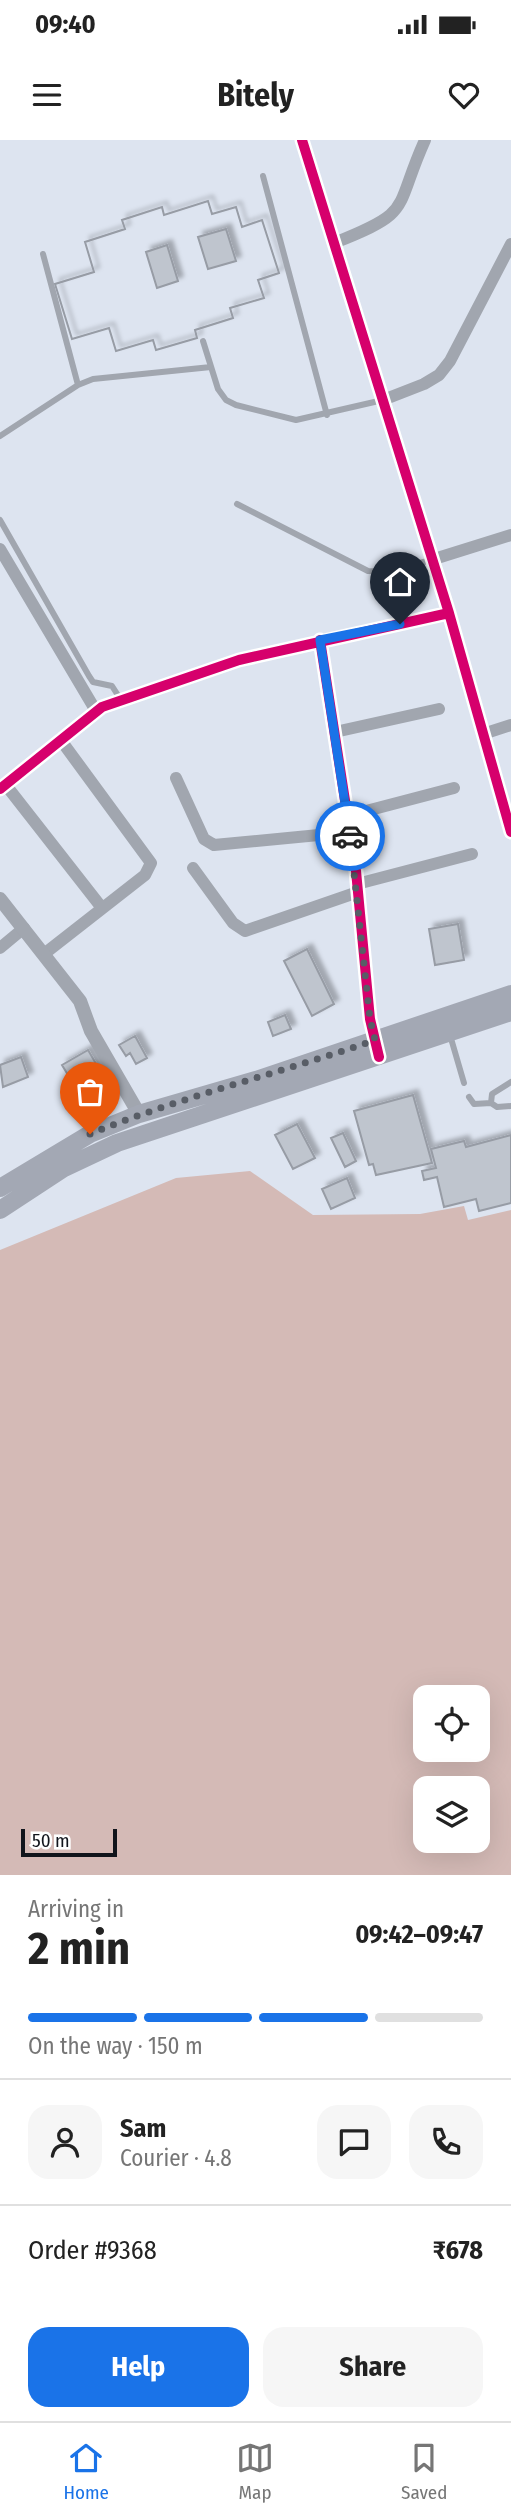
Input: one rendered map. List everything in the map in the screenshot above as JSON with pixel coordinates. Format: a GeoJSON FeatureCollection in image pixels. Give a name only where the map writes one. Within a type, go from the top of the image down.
{"type":"FeatureCollection","features":[{"type":"Feature","properties":{"kind":"main road"},"geometry":{"type":"LineString","coordinates":[[0,1210],[64,1168],[117,1143],[377,1049],[511,994]]}},
{"type":"Feature","properties":{"kind":"main road"},"geometry":{"type":"LineString","coordinates":[[0,1188],[90,1134],[139,1114],[256,1080],[450,1033],[511,1012]]}},
{"type":"Feature","properties":{"kind":"street"},"geometry":{"type":"LineString","coordinates":[[302,140],[449,613],[511,832]]}},
{"type":"Feature","properties":{"kind":"street"},"geometry":{"type":"LineString","coordinates":[[334,243],[391,217],[401,205],[425,140]]}},
{"type":"Feature","properties":{"kind":"street"},"geometry":{"type":"LineString","coordinates":[[383,400],[439,374],[450,361],[511,244]]}},
{"type":"Feature","properties":{"kind":"street"},"geometry":{"type":"LineString","coordinates":[[432,560],[511,535]]}},
{"type":"Feature","properties":{"kind":"street"},"geometry":{"type":"LineString","coordinates":[[0,549],[96,711]]}},
{"type":"Feature","properties":{"kind":"street"},"geometry":{"type":"LineString","coordinates":[[103,908],[3,787],[96,711],[121,700],[239,660],[449,613]]}},
{"type":"Feature","properties":{"kind":"street"},"geometry":{"type":"LineString","coordinates":[[320,640],[358,888],[370,1019],[377,1049]]}},
{"type":"Feature","properties":{"kind":"street"},"geometry":{"type":"LineString","coordinates":[[335,732],[439,709]]}},
{"type":"Feature","properties":{"kind":"street"},"geometry":{"type":"LineString","coordinates":[[483,734],[511,725]]}},
{"type":"Feature","properties":{"kind":"street"},"geometry":{"type":"LineString","coordinates":[[44,954],[145,875],[151,863],[60,739]]}},
{"type":"Feature","properties":{"kind":"street"},"geometry":{"type":"LineString","coordinates":[[176,778],[204,839],[214,845],[349,832]]}},
{"type":"Feature","properties":{"kind":"street"},"geometry":{"type":"LineString","coordinates":[[347,816],[454,788]]}},
{"type":"Feature","properties":{"kind":"street"},"geometry":{"type":"LineString","coordinates":[[193,868],[233,923],[245,931],[358,888],[472,854]]}},
{"type":"Feature","properties":{"kind":"street"},"geometry":{"type":"LineString","coordinates":[[0,899],[80,1001],[91,1031],[139,1114]]}},
{"type":"Feature","properties":{"kind":"street"},"geometry":{"type":"LineString","coordinates":[[0,948],[24,928]]}},
{"type":"Feature","properties":{"kind":"lane"},"geometry":{"type":"LineString","coordinates":[[264,176],[327,415]]}},
{"type":"Feature","properties":{"kind":"lane"},"geometry":{"type":"LineString","coordinates":[[43,254],[78,385]]}},
{"type":"Feature","properties":{"kind":"lane"},"geometry":{"type":"LineString","coordinates":[[203,341],[218,389],[226,400],[236,405],[296,420],[383,400]]}},
{"type":"Feature","properties":{"kind":"lane"},"geometry":{"type":"LineString","coordinates":[[0,436],[78,385],[93,379],[211,367]]}},
{"type":"Feature","properties":{"kind":"lane"},"geometry":{"type":"LineString","coordinates":[[237,504],[356,568],[386,572],[432,560]]}},
{"type":"Feature","properties":{"kind":"lane"},"geometry":{"type":"LineString","coordinates":[[0,520],[93,682],[112,685],[121,700]]}},
{"type":"Feature","properties":{"kind":"lane"},"geometry":{"type":"LineString","coordinates":[[450,1033],[464,1083]]}},
{"type":"Feature","properties":{"kind":"lane"},"geometry":{"type":"LineString","coordinates":[[491,1103],[492,1094],[511,1082]]}},
{"type":"Feature","properties":{"kind":"lane"},"geometry":{"type":"LineString","coordinates":[[469,1097],[474,1104],[511,1106]]}},
{"type":"Feature","properties":{"kind":"shaded area"},"geometry":{"type":"Polygon","coordinates":[[[250,1171],[313,1215],[420,1214],[464,1206],[468,1220],[511,1210],[511,1875],[0,1875],[0,1250],[176,1178],[250,1171]]]}},
{"type":"Feature","properties":{"kind":"building"},"geometry":{"type":"Polygon","coordinates":[[[208,201],[212,214],[236,207],[242,227],[262,220],[279,273],[258,280],[264,298],[230,308],[233,318],[195,330],[197,338],[156,350],[153,340],[116,351],[109,328],[72,339],[55,284],[94,272],[85,242],[125,229],[122,220],[162,207],[164,215],[208,201]],[[226,229],[198,237],[208,269],[236,261],[226,229]],[[167,245],[146,252],[157,288],[178,281],[167,245]]]}},
{"type":"Feature","properties":{"kind":"building"},"geometry":{"type":"Polygon","coordinates":[[[208,201],[212,214],[236,207],[242,227],[262,220],[279,273],[258,280],[264,298],[230,308],[233,318],[195,330],[197,338],[156,350],[153,340],[116,351],[109,328],[72,339],[55,284],[94,272],[85,242],[125,229],[122,220],[162,207],[164,215],[208,201]]]}},
{"type":"Feature","properties":{"kind":"building"},"geometry":{"type":"Polygon","coordinates":[[[458,924],[464,960],[435,965],[429,929],[458,924]]]}},
{"type":"Feature","properties":{"kind":"building"},"geometry":{"type":"Polygon","coordinates":[[[307,949],[334,1004],[312,1016],[284,961],[307,949]]]}},
{"type":"Feature","properties":{"kind":"building"},"geometry":{"type":"Polygon","coordinates":[[[285,1015],[291,1029],[273,1036],[268,1022],[285,1015]]]}},
{"type":"Feature","properties":{"kind":"building"},"geometry":{"type":"Polygon","coordinates":[[[135,1036],[147,1058],[136,1064],[130,1053],[126,1056],[119,1045],[135,1036]]]}},
{"type":"Feature","properties":{"kind":"building"},"geometry":{"type":"Polygon","coordinates":[[[88,1050],[116,1098],[91,1113],[62,1065],[88,1050]]]}},
{"type":"Feature","properties":{"kind":"building"},"geometry":{"type":"Polygon","coordinates":[[[21,1057],[28,1077],[3,1087],[0,1065],[21,1057]]]}},
{"type":"Feature","properties":{"kind":"building"},"geometry":{"type":"Polygon","coordinates":[[[413,1095],[432,1163],[376,1175],[373,1164],[369,1165],[354,1111],[413,1095]]]}},
{"type":"Feature","properties":{"kind":"building"},"geometry":{"type":"Polygon","coordinates":[[[297,1124],[315,1158],[293,1169],[275,1135],[297,1124]]]}},
{"type":"Feature","properties":{"kind":"building"},"geometry":{"type":"Polygon","coordinates":[[[343,1133],[356,1161],[345,1167],[331,1138],[343,1133]]]}},
{"type":"Feature","properties":{"kind":"building"},"geometry":{"type":"Polygon","coordinates":[[[511,1135],[511,1203],[479,1211],[476,1199],[444,1207],[437,1177],[424,1180],[422,1171],[436,1168],[431,1149],[464,1141],[466,1147],[511,1135]]]}},
{"type":"Feature","properties":{"kind":"building"},"geometry":{"type":"Polygon","coordinates":[[[347,1178],[355,1198],[331,1209],[322,1189],[347,1178]]]}},
{"type":"Feature","properties":{"kind":"cycle path"},"geometry":{"type":"LineString","coordinates":[[302,140],[449,613],[511,832]]}},
{"type":"Feature","properties":{"kind":"cycle path"},"geometry":{"type":"LineString","coordinates":[[0,789],[102,707],[239,660],[449,613]]}},
{"type":"Feature","properties":{"kind":"cycle path"},"geometry":{"type":"LineString","coordinates":[[320,640],[356,871],[370,1019],[379,1057]]}},
{"type":"Feature","properties":{"kind":"way so far"},"geometry":{"type":"LineString","coordinates":[[90,1134],[139,1114],[256,1080],[375,1040],[370,1019],[350,836]]}},
{"type":"Feature","properties":{"kind":"route"},"geometry":{"type":"LineString","coordinates":[[350,836],[320,640],[400,624]]}}]}
